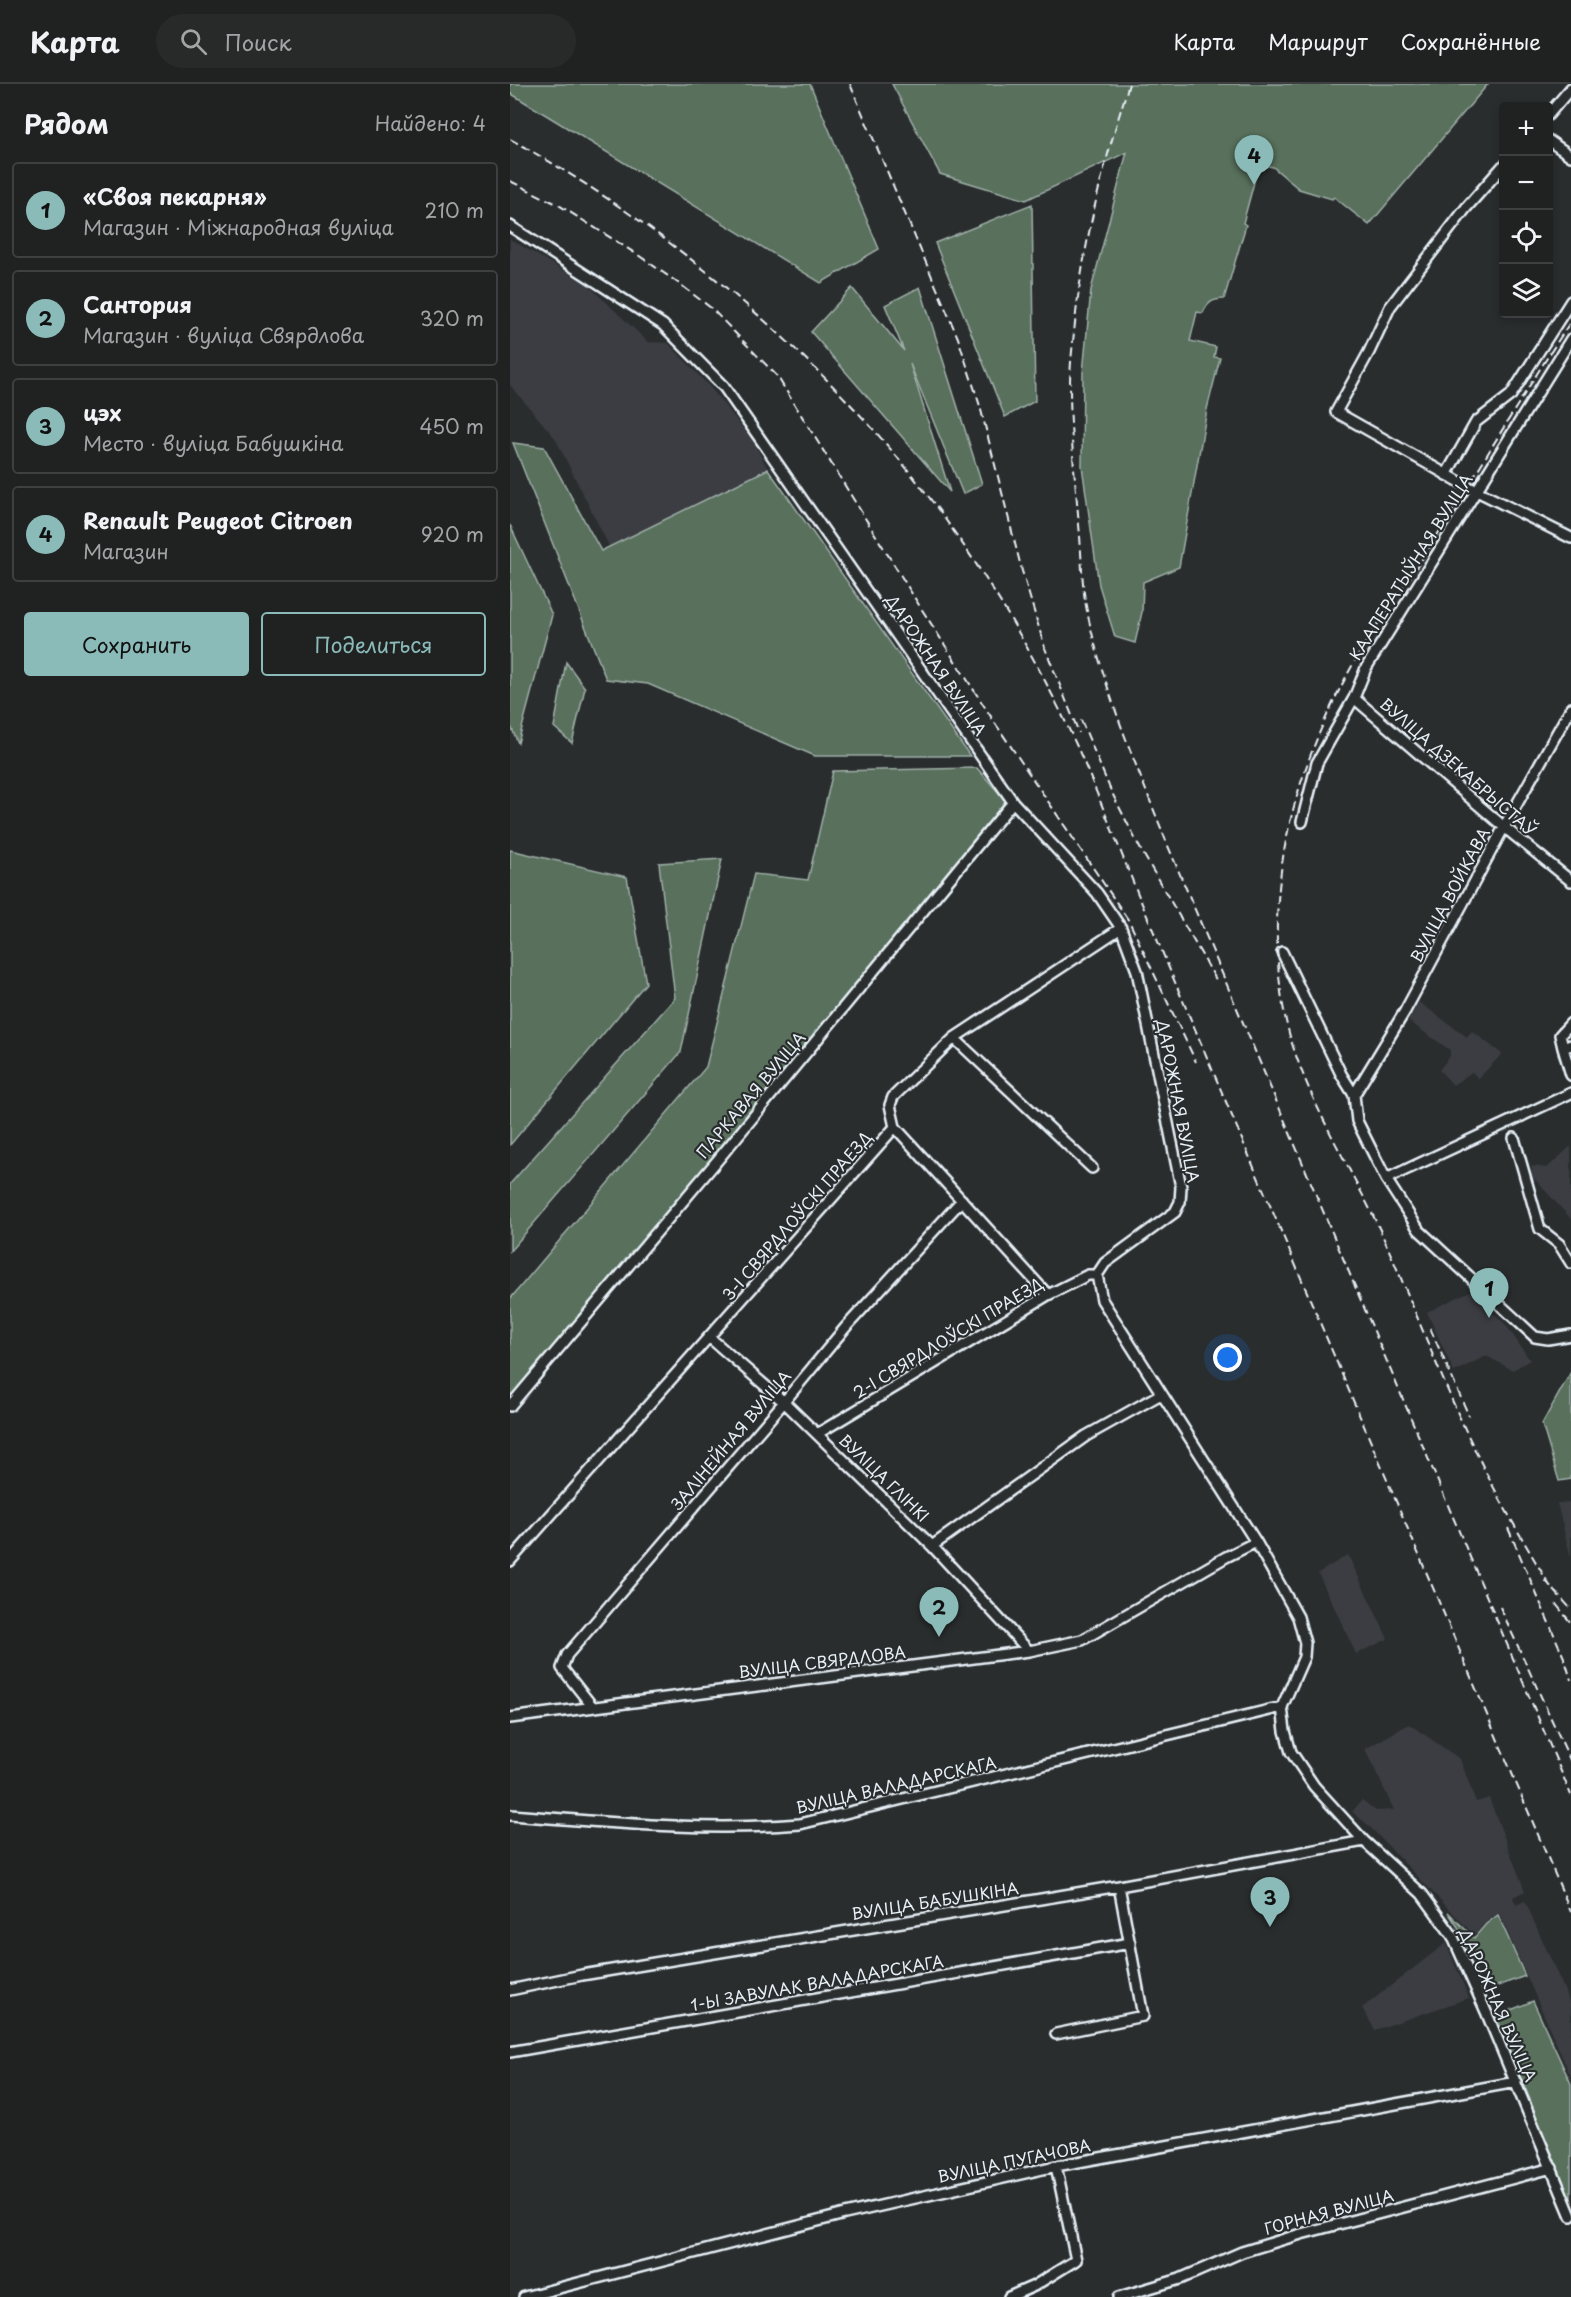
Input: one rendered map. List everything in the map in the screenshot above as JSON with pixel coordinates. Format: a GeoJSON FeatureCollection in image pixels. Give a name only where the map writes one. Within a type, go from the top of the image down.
{"type":"FeatureCollection","features":[{"type":"Feature","properties":{"kind":"street"},"geometry":{"type":"LineString","coordinates":[[1553,109],[1571,88]]}},
{"type":"Feature","properties":{"kind":"street"},"geometry":{"type":"LineString","coordinates":[[1553,143],[1571,156]]}},
{"type":"Feature","properties":{"kind":"street"},"geometry":{"type":"LineString","coordinates":[[1499,171],[1466,208],[1390,307],[1369,352],[1336,412],[1446,475],[1571,538]]}},
{"type":"Feature","properties":{"kind":"street","name":"ДАРОЖНАЯ ВУЛІЦА"},"geometry":{"type":"LineString","coordinates":[[510,226],[663,325],[724,387],[1013,802],[1097,893],[1121,928],[1137,971],[1181,1187],[1180,1202],[1175,1212],[1105,1263],[1097,1275]]}},
{"type":"Feature","properties":{"kind":"street"},"geometry":{"type":"LineString","coordinates":[[1446,475],[1476,422],[1511,395],[1571,302]]}},
{"type":"Feature","properties":{"kind":"street","name":"КААПЕРАТЫЎНАЯ ВУЛІЦА"},"geometry":{"type":"LineString","coordinates":[[1302,822],[1317,763],[1354,698],[1366,668],[1571,339]]}},
{"type":"Feature","properties":{"kind":"street","name":"ВУЛІЦА ДЗЕКАБРЫСТАЎ"},"geometry":{"type":"LineString","coordinates":[[1354,698],[1504,827],[1571,881]]}},
{"type":"Feature","properties":{"kind":"street","name":"ВУЛІЦА ВОЙКАВА"},"geometry":{"type":"LineString","coordinates":[[1354,1095],[1405,1011],[1571,708]]}},
{"type":"Feature","properties":{"kind":"street","name":"ПАРКАВАЯ ВУЛІЦА"},"geometry":{"type":"LineString","coordinates":[[510,1406],[1013,802]]}},
{"type":"Feature","properties":{"kind":"street","name":"3-І СВЯРДЛОЎСКІ ПРАЕЗД"},"geometry":{"type":"LineString","coordinates":[[510,1561],[895,1127],[890,1105],[893,1097],[954,1038],[1121,928]]}},
{"type":"Feature","properties":{"kind":"street"},"geometry":{"type":"LineString","coordinates":[[1282,952],[1341,1074],[1354,1095],[1357,1121],[1386,1179],[1419,1230],[1535,1337],[1548,1339],[1571,1335]]}},
{"type":"Feature","properties":{"kind":"street"},"geometry":{"type":"LineString","coordinates":[[1571,1023],[1560,1035],[1567,1046],[1571,1075]]}},
{"type":"Feature","properties":{"kind":"street"},"geometry":{"type":"LineString","coordinates":[[954,1038],[1092,1168]]}},
{"type":"Feature","properties":{"kind":"street"},"geometry":{"type":"LineString","coordinates":[[1386,1179],[1571,1093]]}},
{"type":"Feature","properties":{"kind":"street"},"geometry":{"type":"LineString","coordinates":[[895,1127],[1048,1295]]}},
{"type":"Feature","properties":{"kind":"street"},"geometry":{"type":"LineString","coordinates":[[1514,1138],[1540,1229],[1559,1244],[1571,1263]]}},
{"type":"Feature","properties":{"kind":"street","name":"ЗАЛІНЕЙНАЯ ВУЛІЦА"},"geometry":{"type":"LineString","coordinates":[[592,1706],[562,1668],[564,1661],[845,1328],[962,1200]]}},
{"type":"Feature","properties":{"kind":"street","name":"2-І СВЯРДЛОЎСКІ ПРАЕЗД"},"geometry":{"type":"LineString","coordinates":[[817,1434],[1048,1295],[1088,1275],[1097,1275]]}},
{"type":"Feature","properties":{"kind":"street"},"geometry":{"type":"LineString","coordinates":[[1097,1275],[1102,1300],[1256,1542],[1298,1617],[1305,1643],[1304,1658],[1282,1707]]}},
{"type":"Feature","properties":{"kind":"street","name":"ВУЛІЦА ГЛІНКІ"},"geometry":{"type":"LineString","coordinates":[[709,1337],[784,1402],[932,1546],[1029,1651]]}},
{"type":"Feature","properties":{"kind":"street"},"geometry":{"type":"LineString","coordinates":[[932,1546],[1086,1436],[1161,1394]]}},
{"type":"Feature","properties":{"kind":"street","name":"ВУЛІЦА СВЯРДЛОВА"},"geometry":{"type":"LineString","coordinates":[[510,1718],[1029,1651],[1082,1640],[1256,1542]]}},
{"type":"Feature","properties":{"kind":"street","name":"ДАРОЖНАЯ ВУЛІЦА"},"geometry":{"type":"LineString","coordinates":[[1282,1707],[1291,1752],[1304,1774],[1364,1841],[1422,1894],[1452,1935],[1571,2216]]}},
{"type":"Feature","properties":{"kind":"street","name":"ВУЛІЦА ВАЛАДАРСКАГА"},"geometry":{"type":"LineString","coordinates":[[510,1815],[647,1824],[760,1828],[800,1824],[1282,1707]]}},
{"type":"Feature","properties":{"kind":"street","name":"ВУЛІЦА БАБУШКІНА"},"geometry":{"type":"LineString","coordinates":[[510,1990],[582,1975],[1119,1886],[1364,1841]]}},
{"type":"Feature","properties":{"kind":"street"},"geometry":{"type":"LineString","coordinates":[[1056,2034],[1143,2016],[1119,1886]]}},
{"type":"Feature","properties":{"kind":"street","name":"1-Ы ЗАВУЛАК ВАЛАДАРСКАГА"},"geometry":{"type":"LineString","coordinates":[[510,2052],[1130,1943]]}},
{"type":"Feature","properties":{"kind":"street","name":"ВУЛІЦА ПУГАЧОВА"},"geometry":{"type":"LineString","coordinates":[[524,2297],[845,2214],[1056,2166],[1516,2082]]}},
{"type":"Feature","properties":{"kind":"street"},"geometry":{"type":"LineString","coordinates":[[1010,2297],[1034,2286],[1076,2260],[1056,2166]]}},
{"type":"Feature","properties":{"kind":"street","name":"ГОРНАЯ ВУЛІЦА"},"geometry":{"type":"LineString","coordinates":[[1119,2297],[1180,2279],[1242,2252],[1301,2234],[1552,2168]]}},
{"type":"Feature","properties":{"kind":"shaded area"},"geometry":{"type":"Polygon","coordinates":[[[510,239],[588,285],[648,342],[668,343],[709,386],[752,439],[768,469],[611,550],[555,438],[510,385],[510,239]]]}},
{"type":"Feature","properties":{"kind":"shaded area"},"geometry":{"type":"Polygon","coordinates":[[[1419,1002],[1467,1037],[1472,1031],[1502,1054],[1480,1077],[1478,1078],[1472,1072],[1453,1085],[1439,1070],[1450,1056],[1450,1050],[1408,1021],[1419,1002]]]}},
{"type":"Feature","properties":{"kind":"shaded area"},"geometry":{"type":"Polygon","coordinates":[[[1571,1146],[1571,1219],[1531,1175],[1532,1166],[1547,1168],[1571,1146]]]}},
{"type":"Feature","properties":{"kind":"shaded area"},"geometry":{"type":"Polygon","coordinates":[[[1470,1291],[1506,1325],[1530,1360],[1513,1370],[1486,1356],[1454,1372],[1427,1312],[1470,1291]]]}},
{"type":"Feature","properties":{"kind":"shaded area"},"geometry":{"type":"Polygon","coordinates":[[[1571,1502],[1571,1558],[1557,1503],[1571,1502]]]}},
{"type":"Feature","properties":{"kind":"shaded area"},"geometry":{"type":"Polygon","coordinates":[[[1348,1555],[1388,1639],[1356,1654],[1318,1573],[1348,1555]]]}},
{"type":"Feature","properties":{"kind":"shaded area"},"geometry":{"type":"Polygon","coordinates":[[[1409,1724],[1460,1759],[1476,1802],[1489,1798],[1525,1891],[1513,1897],[1516,1905],[1525,1901],[1571,2005],[1571,2077],[1499,1913],[1486,1922],[1474,1935],[1366,1823],[1352,1812],[1362,1800],[1376,1811],[1394,1810],[1365,1749],[1409,1724]]]}},
{"type":"Feature","properties":{"kind":"shaded area"},"geometry":{"type":"Polygon","coordinates":[[[1446,1943],[1469,1998],[1375,2030],[1362,2008],[1446,1943]]]}},
{"type":"Feature","properties":{"kind":"green space"},"geometry":{"type":"Polygon","coordinates":[[[510,84],[810,84],[879,249],[821,283],[510,93],[510,84]]]}},
{"type":"Feature","properties":{"kind":"green space"},"geometry":{"type":"Polygon","coordinates":[[[892,84],[1488,84],[1369,225],[1334,197],[1332,199],[1299,189],[1273,167],[1259,164],[1243,223],[1246,225],[1224,299],[1211,302],[1203,313],[1197,312],[1190,341],[1216,347],[1214,357],[1220,358],[1207,409],[1179,567],[1143,582],[1142,612],[1135,643],[1115,637],[1099,585],[1082,466],[1083,373],[1091,290],[1127,152],[1026,200],[940,174],[892,84]]]}},
{"type":"Feature","properties":{"kind":"green space"},"geometry":{"type":"Polygon","coordinates":[[[1032,204],[1035,401],[1005,417],[935,243],[1032,204]]]}},
{"type":"Feature","properties":{"kind":"green space"},"geometry":{"type":"Polygon","coordinates":[[[920,287],[982,484],[963,494],[910,364],[950,492],[811,332],[852,288],[904,351],[885,305],[920,287]]]}},
{"type":"Feature","properties":{"kind":"green space"},"geometry":{"type":"Polygon","coordinates":[[[513,443],[544,447],[601,551],[768,469],[970,756],[815,756],[648,684],[606,679],[513,443]]]}},
{"type":"Feature","properties":{"kind":"green space"},"geometry":{"type":"Polygon","coordinates":[[[510,525],[552,615],[518,743],[510,724],[510,525]]]}},
{"type":"Feature","properties":{"kind":"green space"},"geometry":{"type":"Polygon","coordinates":[[[566,662],[585,688],[572,743],[554,727],[566,662]]]}},
{"type":"Feature","properties":{"kind":"green space"},"geometry":{"type":"Polygon","coordinates":[[[977,768],[1006,801],[668,1212],[510,1398],[510,1299],[706,1067],[754,874],[808,880],[833,771],[977,768]]]}},
{"type":"Feature","properties":{"kind":"green space"},"geometry":{"type":"Polygon","coordinates":[[[510,850],[627,877],[646,983],[510,1145],[510,850]]]}},
{"type":"Feature","properties":{"kind":"green space"},"geometry":{"type":"Polygon","coordinates":[[[722,859],[681,1052],[510,1251],[510,1184],[675,998],[659,863],[722,859]]]}},
{"type":"Feature","properties":{"kind":"green space"},"geometry":{"type":"Polygon","coordinates":[[[1571,1372],[1571,1479],[1559,1481],[1542,1424],[1571,1372]]]}},
{"type":"Feature","properties":{"kind":"green space"},"geometry":{"type":"Polygon","coordinates":[[[1448,1912],[1474,1938],[1486,1924],[1498,1915],[1525,1976],[1492,1988],[1479,1960],[1474,1962],[1458,1927],[1448,1912]]]}},
{"type":"Feature","properties":{"kind":"green space"},"geometry":{"type":"Polygon","coordinates":[[[1533,2001],[1571,2084],[1571,2201],[1496,2016],[1533,2001]]]}},
{"type":"Feature","properties":{"kind":"railway"},"geometry":{"type":"LineString","coordinates":[[850,84],[958,338],[980,406],[1022,571],[1045,648],[1079,733]]}},
{"type":"Feature","properties":{"kind":"railway"},"geometry":{"type":"LineString","coordinates":[[1129,84],[1104,169],[1091,225],[1080,283],[1071,367],[1070,403],[1083,579],[1094,641],[1123,730],[1168,846],[1571,1795]]}},
{"type":"Feature","properties":{"kind":"railway"},"geometry":{"type":"LineString","coordinates":[[510,139],[571,175],[692,260],[807,360],[859,414],[907,469],[950,526],[1004,607],[1036,664],[1079,751],[1166,961],[1571,1912]]}},
{"type":"Feature","properties":{"kind":"railway"},"geometry":{"type":"LineString","coordinates":[[510,181],[557,204],[681,285],[711,308],[777,376],[997,726],[1129,921],[1196,1062]]}},
{"type":"Feature","properties":{"kind":"railway"},"geometry":{"type":"LineString","coordinates":[[1550,1586],[1475,1450],[1380,1230],[1325,1123],[1300,1068],[1284,1011],[1278,966],[1277,921],[1280,877],[1288,833],[1313,748],[1331,706],[1361,651],[1420,563],[1571,321]]}},
{"type":"Feature","properties":{"kind":"railway"},"geometry":{"type":"LineString","coordinates":[[1081,720],[1111,791],[1141,850],[1218,983]]}},
{"type":"Feature","properties":{"kind":"railway"},"geometry":{"type":"LineString","coordinates":[[1430,1328],[1469,1416]]}},
{"type":"Feature","properties":{"kind":"railway"},"geometry":{"type":"LineString","coordinates":[[1508,1528],[1565,1660],[1571,1680]]}},
{"type":"Feature","properties":{"kind":"railway"},"geometry":{"type":"LineString","coordinates":[[1545,1580],[1571,1609]]}},
{"type":"Feature","properties":{"kind":"railway"},"geometry":{"type":"LineString","coordinates":[[1556,1604],[1571,1623]]}},
{"type":"Feature","properties":{"kind":"railway"},"geometry":{"type":"LineString","coordinates":[[1500,1607],[1571,1762]]}},
{"type":"Feature","properties":{"kind":"place","name":"Renault Peugeot Citroen"},"geometry":{"type":"Point","coordinates":[1254,185]}},
{"type":"Feature","properties":{"kind":"place","name":"«Своя пекарня»"},"geometry":{"type":"Point","coordinates":[1489,1318]}},
{"type":"Feature","properties":{"kind":"place","name":"Сантория"},"geometry":{"type":"Point","coordinates":[939,1637]}},
{"type":"Feature","properties":{"kind":"place","name":"цэх"},"geometry":{"type":"Point","coordinates":[1270,1927]}}]}
